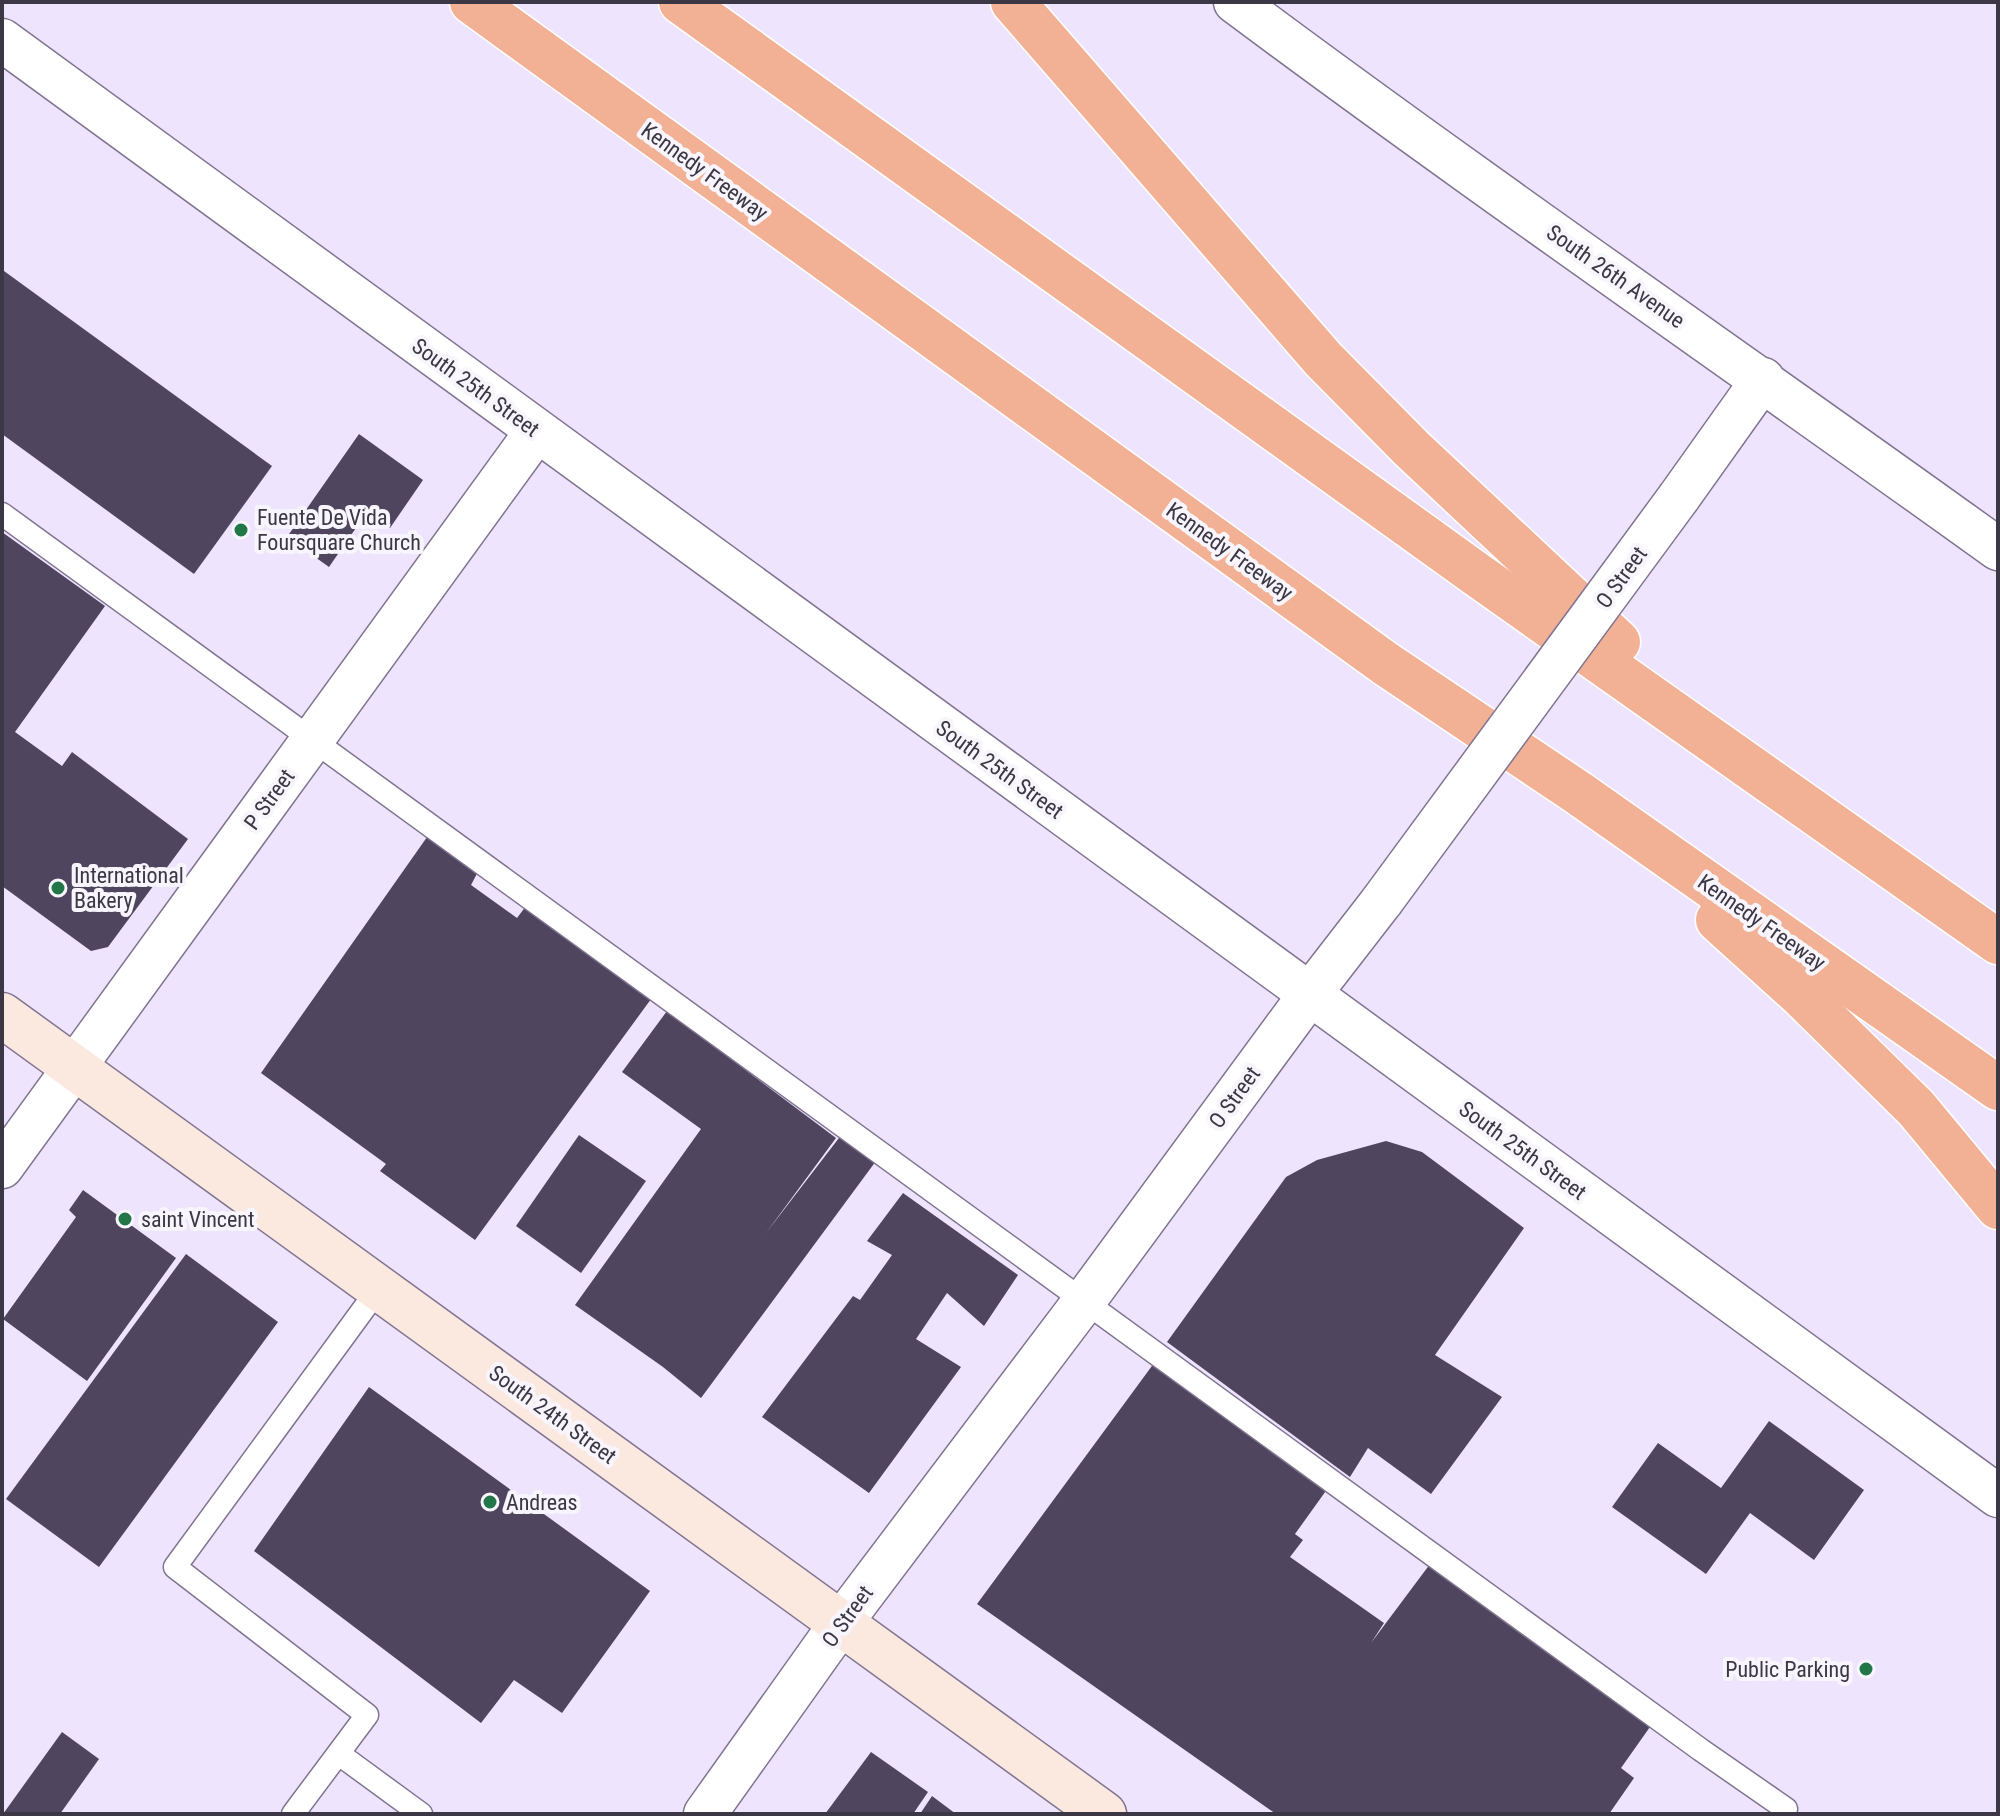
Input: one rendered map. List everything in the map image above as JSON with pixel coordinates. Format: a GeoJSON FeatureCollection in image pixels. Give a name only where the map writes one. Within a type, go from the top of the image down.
{"type":"FeatureCollection","features":[{"type":"Feature","properties":{"kind":"highway","name":"Kennedy Freeway"},"geometry":{"type":"LineString","coordinates":[[472,2],[1386,664],[1577,792],[1998,1088]]}},
{"type":"Feature","properties":{"kind":"highway"},"geometry":{"type":"LineString","coordinates":[[681,2],[1466,567],[1998,942]]}},
{"type":"Feature","properties":{"kind":"highway"},"geometry":{"type":"LineString","coordinates":[[1013,2],[1323,359],[1565,595],[1782,789]]}},
{"type":"Feature","properties":{"kind":"highway"},"geometry":{"type":"LineString","coordinates":[[1577,792],[1801,995],[1916,1108],[1998,1207]]}},
{"type":"Feature","properties":{"kind":"main road","name":"South 24th Street"},"geometry":{"type":"LineString","coordinates":[[2,1015],[1104,1814]]}},
{"type":"Feature","properties":{"kind":"street","name":"South 26th Avenue"},"geometry":{"type":"LineString","coordinates":[[1235,2],[1380,111],[1763,379],[1998,549]]}},
{"type":"Feature","properties":{"kind":"street","name":"South 25th Street"},"geometry":{"type":"LineString","coordinates":[[2,40],[1998,1496]]}},
{"type":"Feature","properties":{"kind":"street","name":"O Street"},"geometry":{"type":"LineString","coordinates":[[705,1814],[841,1623],[1382,901],[1763,379]]}},
{"type":"Feature","properties":{"kind":"street","name":"P Street"},"geometry":{"type":"LineString","coordinates":[[2,1167],[536,432]]}},
{"type":"Feature","properties":{"kind":"lane"},"geometry":{"type":"LineString","coordinates":[[2,514],[1786,1809]]}},
{"type":"Feature","properties":{"kind":"lane"},"geometry":{"type":"LineString","coordinates":[[293,1814],[367,1715],[175,1567],[379,1288]]}},
{"type":"Feature","properties":{"kind":"lane"},"geometry":{"type":"LineString","coordinates":[[339,1754],[421,1814]]}},
{"type":"Feature","properties":{"kind":"building"},"geometry":{"type":"Polygon","coordinates":[[[4,271],[272,466],[194,574],[2,434],[4,271]]]}},
{"type":"Feature","properties":{"kind":"building"},"geometry":{"type":"Polygon","coordinates":[[[359,434],[423,480],[390,528],[367,512],[329,567],[287,537],[359,434]]]}},
{"type":"Feature","properties":{"kind":"building"},"geometry":{"type":"Polygon","coordinates":[[[2,532],[105,606],[15,732],[62,766],[72,752],[188,839],[108,947],[91,951],[2,886],[2,532]]]}},
{"type":"Feature","properties":{"kind":"building"},"geometry":{"type":"Polygon","coordinates":[[[432,830],[481,866],[471,885],[517,918],[529,902],[654,995],[475,1240],[380,1171],[386,1164],[261,1073],[432,830]]]}},
{"type":"Feature","properties":{"kind":"building"},"geometry":{"type":"Polygon","coordinates":[[[667,1011],[836,1138],[766,1233],[842,1134],[876,1161],[701,1398],[575,1305],[701,1129],[622,1072],[667,1011]]]}},
{"type":"Feature","properties":{"kind":"building"},"geometry":{"type":"Polygon","coordinates":[[[579,1135],[646,1181],[581,1273],[516,1226],[579,1135]]]}},
{"type":"Feature","properties":{"kind":"building"},"geometry":{"type":"Polygon","coordinates":[[[1386,1141],[1422,1152],[1524,1228],[1435,1355],[1502,1397],[1431,1494],[1368,1448],[1350,1477],[1167,1342],[1286,1177],[1317,1160],[1386,1141]]]}},
{"type":"Feature","properties":{"kind":"building"},"geometry":{"type":"Polygon","coordinates":[[[83,1190],[176,1258],[87,1381],[3,1319],[76,1217],[69,1210],[83,1190]]]}},
{"type":"Feature","properties":{"kind":"building"},"geometry":{"type":"Polygon","coordinates":[[[903,1193],[1018,1275],[984,1326],[947,1293],[916,1339],[961,1367],[869,1493],[762,1417],[853,1296],[860,1300],[892,1255],[867,1241],[903,1193]]]}},
{"type":"Feature","properties":{"kind":"building"},"geometry":{"type":"Polygon","coordinates":[[[186,1254],[278,1322],[99,1567],[6,1499],[186,1254]]]}},
{"type":"Feature","properties":{"kind":"building"},"geometry":{"type":"Polygon","coordinates":[[[1160,1355],[1333,1481],[1295,1534],[1303,1540],[1290,1557],[1384,1623],[1371,1643],[1436,1556],[1657,1717],[1621,1768],[1634,1778],[1609,1814],[1276,1814],[977,1604],[1160,1355]]]}},
{"type":"Feature","properties":{"kind":"building"},"geometry":{"type":"Polygon","coordinates":[[[369,1387],[650,1591],[562,1713],[514,1680],[481,1723],[254,1551],[369,1387]]]}},
{"type":"Feature","properties":{"kind":"building"},"geometry":{"type":"Polygon","coordinates":[[[1769,1421],[1864,1490],[1814,1560],[1750,1513],[1706,1574],[1612,1507],[1658,1443],[1721,1488],[1769,1421]]]}},
{"type":"Feature","properties":{"kind":"building"},"geometry":{"type":"Polygon","coordinates":[[[62,1732],[99,1759],[60,1814],[3,1814],[62,1732]]]}},
{"type":"Feature","properties":{"kind":"building"},"geometry":{"type":"Polygon","coordinates":[[[871,1752],[928,1792],[913,1814],[825,1814],[871,1752]]]}},
{"type":"Feature","properties":{"kind":"building"},"geometry":{"type":"Polygon","coordinates":[[[932,1796],[956,1814],[920,1814],[932,1796]]]}},
{"type":"Feature","properties":{"kind":"place","name":"Fuente De Vida Foursquare Church"},"geometry":{"type":"Point","coordinates":[241,530]}},
{"type":"Feature","properties":{"kind":"place","name":"International Bakery"},"geometry":{"type":"Point","coordinates":[58,888]}},
{"type":"Feature","properties":{"kind":"place","name":"saint Vincent"},"geometry":{"type":"Point","coordinates":[125,1219]}},
{"type":"Feature","properties":{"kind":"place","name":"Andreas"},"geometry":{"type":"Point","coordinates":[490,1502]}},
{"type":"Feature","properties":{"kind":"place","name":"Public Parking"},"geometry":{"type":"Point","coordinates":[1866,1669]}}]}
